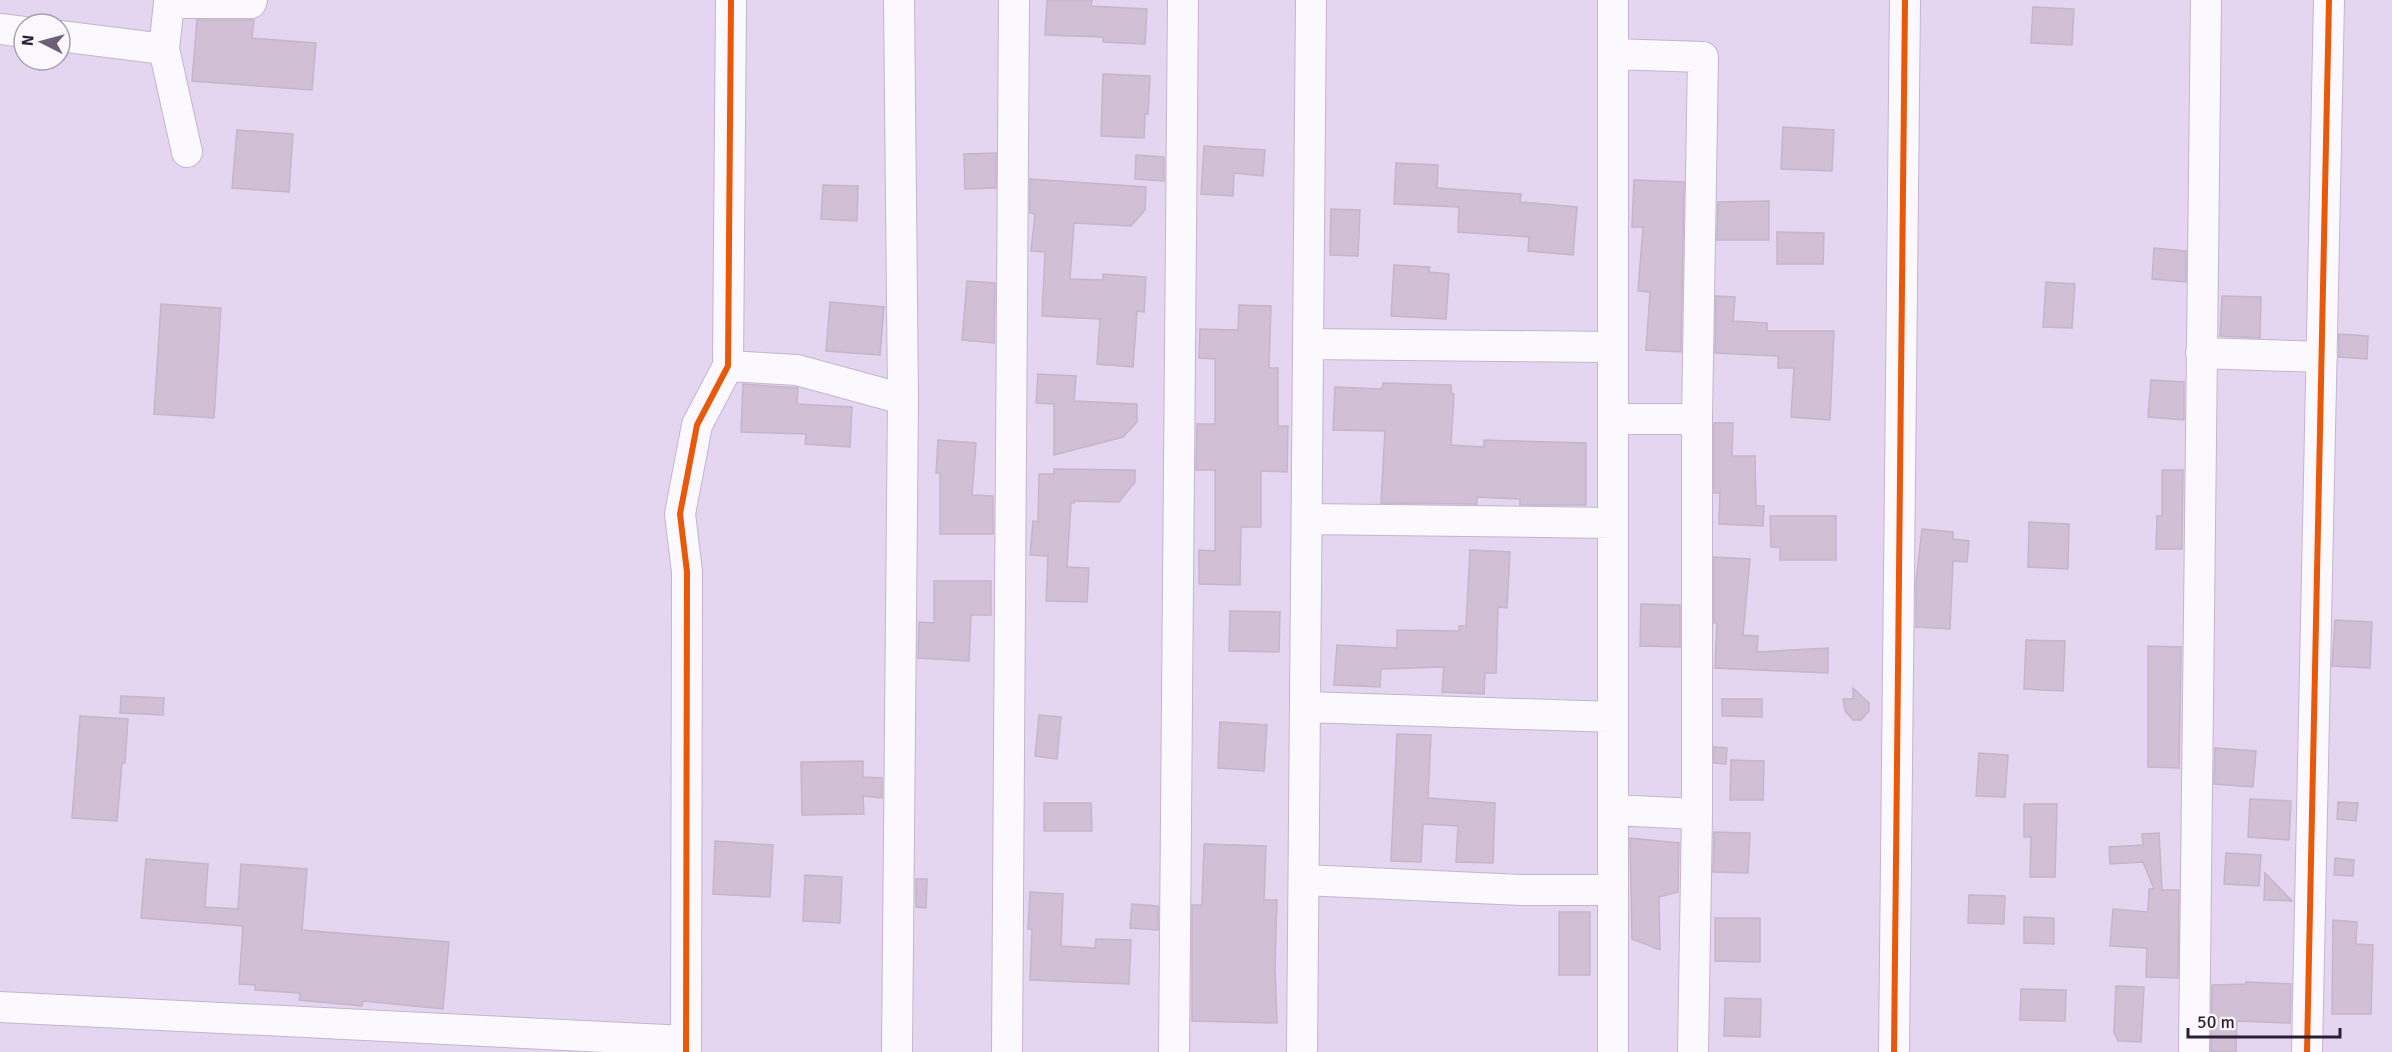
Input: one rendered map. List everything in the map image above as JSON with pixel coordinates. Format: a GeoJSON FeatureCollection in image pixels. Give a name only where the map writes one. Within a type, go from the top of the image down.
{"type":"FeatureCollection","features":[{"type":"Feature","properties":{"kind":"street"},"geometry":{"type":"LineString","coordinates":[[188,152],[165,50],[169,3],[251,3],[252,0]]}},
{"type":"Feature","properties":{"kind":"street"},"geometry":{"type":"LineString","coordinates":[[0,1007],[686,1046],[687,572],[680,514],[697,425],[728,366],[731,0]]}},
{"type":"Feature","properties":{"kind":"street"},"geometry":{"type":"LineString","coordinates":[[897,1052],[903,399],[899,0]]}},
{"type":"Feature","properties":{"kind":"street"},"geometry":{"type":"LineString","coordinates":[[1007,1052],[1014,0]]}},
{"type":"Feature","properties":{"kind":"street"},"geometry":{"type":"LineString","coordinates":[[1174,1052],[1183,0]]}},
{"type":"Feature","properties":{"kind":"street"},"geometry":{"type":"LineString","coordinates":[[1302,1052],[1311,0]]}},
{"type":"Feature","properties":{"kind":"street"},"geometry":{"type":"LineString","coordinates":[[1613,0],[1613,1052]]}},
{"type":"Feature","properties":{"kind":"street"},"geometry":{"type":"LineString","coordinates":[[1894,1052],[1905,0]]}},
{"type":"Feature","properties":{"kind":"street"},"geometry":{"type":"LineString","coordinates":[[2194,1052],[2206,0]]}},
{"type":"Feature","properties":{"kind":"street"},"geometry":{"type":"LineString","coordinates":[[2307,1052],[2329,0]]}},
{"type":"Feature","properties":{"kind":"street"},"geometry":{"type":"LineString","coordinates":[[72,38],[165,50]]}},
{"type":"Feature","properties":{"kind":"street"},"geometry":{"type":"LineString","coordinates":[[1613,54],[1702,57],[1697,419],[1697,814],[1693,1052]]}},
{"type":"Feature","properties":{"kind":"street"},"geometry":{"type":"LineString","coordinates":[[1308,344],[1613,347]]}},
{"type":"Feature","properties":{"kind":"street"},"geometry":{"type":"LineString","coordinates":[[2201,353],[2322,357]]}},
{"type":"Feature","properties":{"kind":"street"},"geometry":{"type":"LineString","coordinates":[[728,366],[797,370],[903,399]]}},
{"type":"Feature","properties":{"kind":"street"},"geometry":{"type":"LineString","coordinates":[[1613,419],[1697,419]]}},
{"type":"Feature","properties":{"kind":"street"},"geometry":{"type":"LineString","coordinates":[[1306,519],[1613,523]]}},
{"type":"Feature","properties":{"kind":"street"},"geometry":{"type":"LineString","coordinates":[[1305,707],[1613,717]]}},
{"type":"Feature","properties":{"kind":"street"},"geometry":{"type":"LineString","coordinates":[[1613,810],[1697,814]]}},
{"type":"Feature","properties":{"kind":"street"},"geometry":{"type":"LineString","coordinates":[[1304,880],[1521,890],[1613,890]]}},
{"type":"Feature","properties":{"kind":"building"},"geometry":{"type":"Polygon","coordinates":[[[1047,0],[1092,0],[1091,6],[1147,9],[1145,44],[1103,42],[1103,37],[1045,35],[1047,0]]]}},
{"type":"Feature","properties":{"kind":"building"},"geometry":{"type":"Polygon","coordinates":[[[2033,7],[2074,9],[2072,45],[2031,43],[2033,7]]]}},
{"type":"Feature","properties":{"kind":"building"},"geometry":{"type":"Polygon","coordinates":[[[197,20],[254,20],[252,38],[316,43],[312,90],[192,81],[197,20]]]}},
{"type":"Feature","properties":{"kind":"building"},"geometry":{"type":"Polygon","coordinates":[[[1103,74],[1150,76],[1144,138],[1101,136],[1103,74]]]}},
{"type":"Feature","properties":{"kind":"building"},"geometry":{"type":"Polygon","coordinates":[[[1783,127],[1834,130],[1832,171],[1781,169],[1783,127]]]}},
{"type":"Feature","properties":{"kind":"building"},"geometry":{"type":"Polygon","coordinates":[[[237,130],[293,134],[289,192],[232,188],[237,130]]]}},
{"type":"Feature","properties":{"kind":"building"},"geometry":{"type":"Polygon","coordinates":[[[1204,146],[1265,150],[1263,176],[1234,173],[1233,196],[1201,194],[1204,146]]]}},
{"type":"Feature","properties":{"kind":"building"},"geometry":{"type":"Polygon","coordinates":[[[996,153],[996,188],[965,189],[964,154],[996,153]]]}},
{"type":"Feature","properties":{"kind":"building"},"geometry":{"type":"Polygon","coordinates":[[[1136,155],[1164,157],[1164,181],[1135,179],[1136,155]]]}},
{"type":"Feature","properties":{"kind":"building"},"geometry":{"type":"Polygon","coordinates":[[[1396,163],[1438,165],[1437,188],[1521,194],[1520,202],[1577,207],[1573,255],[1528,251],[1529,237],[1458,232],[1459,207],[1394,204],[1396,163]]]}},
{"type":"Feature","properties":{"kind":"building"},"geometry":{"type":"Polygon","coordinates":[[[1030,179],[1146,187],[1145,210],[1131,226],[1074,223],[1070,279],[1103,280],[1103,274],[1146,277],[1144,312],[1137,311],[1133,367],[1097,364],[1100,319],[1042,316],[1045,252],[1031,251],[1035,214],[1030,213],[1030,179]]]}},
{"type":"Feature","properties":{"kind":"building"},"geometry":{"type":"Polygon","coordinates":[[[1634,180],[1684,182],[1681,352],[1646,350],[1650,292],[1638,291],[1643,227],[1632,227],[1634,180]]]}},
{"type":"Feature","properties":{"kind":"building"},"geometry":{"type":"Polygon","coordinates":[[[823,185],[858,186],[857,221],[821,219],[823,185]]]}},
{"type":"Feature","properties":{"kind":"building"},"geometry":{"type":"Polygon","coordinates":[[[1769,201],[1769,240],[1717,240],[1718,202],[1769,201]]]}},
{"type":"Feature","properties":{"kind":"building"},"geometry":{"type":"Polygon","coordinates":[[[1331,209],[1360,210],[1358,256],[1330,255],[1331,209]]]}},
{"type":"Feature","properties":{"kind":"building"},"geometry":{"type":"Polygon","coordinates":[[[1777,232],[1824,233],[1823,264],[1777,264],[1777,232]]]}},
{"type":"Feature","properties":{"kind":"building"},"geometry":{"type":"Polygon","coordinates":[[[2154,248],[2186,251],[2186,282],[2152,279],[2154,248]]]}},
{"type":"Feature","properties":{"kind":"building"},"geometry":{"type":"Polygon","coordinates":[[[1394,265],[1430,267],[1429,272],[1449,274],[1446,319],[1391,316],[1394,265]]]}},
{"type":"Feature","properties":{"kind":"building"},"geometry":{"type":"Polygon","coordinates":[[[967,281],[995,283],[994,343],[962,340],[967,281]]]}},
{"type":"Feature","properties":{"kind":"building"},"geometry":{"type":"Polygon","coordinates":[[[2046,282],[2075,284],[2072,328],[2043,327],[2046,282]]]}},
{"type":"Feature","properties":{"kind":"building"},"geometry":{"type":"Polygon","coordinates":[[[1716,296],[1735,297],[1733,321],[1767,323],[1767,331],[1834,331],[1830,420],[1791,417],[1794,368],[1778,368],[1778,356],[1715,353],[1716,296]]]}},
{"type":"Feature","properties":{"kind":"building"},"geometry":{"type":"Polygon","coordinates":[[[2222,296],[2261,297],[2260,338],[2220,336],[2222,296]]]}},
{"type":"Feature","properties":{"kind":"building"},"geometry":{"type":"Polygon","coordinates":[[[830,302],[884,307],[880,355],[826,351],[830,302]]]}},
{"type":"Feature","properties":{"kind":"building"},"geometry":{"type":"Polygon","coordinates":[[[161,304],[221,308],[214,418],[154,414],[161,304]]]}},
{"type":"Feature","properties":{"kind":"building"},"geometry":{"type":"Polygon","coordinates":[[[1239,305],[1271,306],[1269,368],[1278,368],[1278,426],[1288,426],[1287,472],[1261,471],[1261,527],[1241,527],[1240,585],[1199,584],[1199,550],[1215,551],[1215,470],[1196,470],[1197,424],[1215,424],[1215,359],[1199,358],[1200,329],[1238,330],[1239,305]]]}},
{"type":"Feature","properties":{"kind":"building"},"geometry":{"type":"Polygon","coordinates":[[[2339,334],[2368,336],[2367,359],[2339,357],[2339,334]]]}},
{"type":"Feature","properties":{"kind":"building"},"geometry":{"type":"Polygon","coordinates":[[[1038,374],[1076,376],[1074,401],[1137,404],[1137,422],[1123,437],[1054,455],[1054,404],[1036,403],[1038,374]]]}},
{"type":"Feature","properties":{"kind":"building"},"geometry":{"type":"Polygon","coordinates":[[[2151,380],[2184,382],[2184,420],[2148,417],[2151,380]]]}},
{"type":"Feature","properties":{"kind":"building"},"geometry":{"type":"Polygon","coordinates":[[[1383,383],[1451,385],[1451,393],[1454,394],[1451,445],[1484,447],[1484,440],[1586,443],[1586,505],[1520,505],[1520,499],[1477,497],[1477,504],[1381,503],[1385,431],[1333,430],[1335,387],[1382,389],[1383,383]]]}},
{"type":"Feature","properties":{"kind":"building"},"geometry":{"type":"Polygon","coordinates":[[[743,384],[798,388],[797,404],[852,407],[850,447],[805,444],[806,434],[741,432],[743,384]]]}},
{"type":"Feature","properties":{"kind":"building"},"geometry":{"type":"Polygon","coordinates":[[[1714,423],[1733,423],[1732,456],[1755,456],[1756,506],[1764,506],[1763,526],[1719,524],[1720,493],[1714,493],[1714,423]]]}},
{"type":"Feature","properties":{"kind":"building"},"geometry":{"type":"Polygon","coordinates":[[[938,440],[976,443],[972,495],[993,496],[993,534],[940,534],[940,473],[936,473],[938,440]]]}},
{"type":"Feature","properties":{"kind":"building"},"geometry":{"type":"Polygon","coordinates":[[[1054,469],[1135,470],[1135,482],[1119,502],[1075,501],[1071,503],[1067,567],[1089,568],[1087,602],[1046,601],[1048,556],[1030,555],[1033,521],[1038,522],[1039,474],[1054,474],[1054,469]]]}},
{"type":"Feature","properties":{"kind":"building"},"geometry":{"type":"Polygon","coordinates":[[[2162,470],[2183,470],[2182,549],[2156,549],[2157,516],[2162,516],[2162,470]]]}},
{"type":"Feature","properties":{"kind":"building"},"geometry":{"type":"Polygon","coordinates":[[[1770,516],[1836,516],[1836,560],[1780,560],[1780,547],[1771,547],[1770,516]]]}},
{"type":"Feature","properties":{"kind":"building"},"geometry":{"type":"Polygon","coordinates":[[[2029,522],[2069,524],[2068,569],[2028,567],[2029,522]]]}},
{"type":"Feature","properties":{"kind":"building"},"geometry":{"type":"Polygon","coordinates":[[[1922,529],[1953,532],[1953,539],[1969,541],[1967,562],[1953,561],[1950,629],[1916,627],[1916,581],[1922,529]]]}},
{"type":"Feature","properties":{"kind":"building"},"geometry":{"type":"Polygon","coordinates":[[[1470,550],[1510,552],[1507,608],[1498,607],[1496,673],[1485,673],[1484,694],[1442,692],[1444,667],[1381,669],[1380,687],[1334,685],[1337,645],[1397,648],[1397,630],[1459,631],[1459,626],[1466,626],[1470,550]]]}},
{"type":"Feature","properties":{"kind":"building"},"geometry":{"type":"Polygon","coordinates":[[[1714,557],[1750,559],[1743,635],[1758,636],[1757,652],[1828,648],[1828,673],[1715,668],[1717,623],[1714,623],[1714,557]]]}},
{"type":"Feature","properties":{"kind":"building"},"geometry":{"type":"Polygon","coordinates":[[[934,581],[991,581],[991,615],[971,615],[969,661],[918,658],[919,622],[934,623],[934,581]]]}},
{"type":"Feature","properties":{"kind":"building"},"geometry":{"type":"Polygon","coordinates":[[[1641,604],[1680,605],[1680,647],[1640,646],[1641,604]]]}},
{"type":"Feature","properties":{"kind":"building"},"geometry":{"type":"Polygon","coordinates":[[[1230,611],[1280,612],[1279,652],[1229,651],[1230,611]]]}},
{"type":"Feature","properties":{"kind":"building"},"geometry":{"type":"Polygon","coordinates":[[[2335,620],[2372,622],[2370,668],[2332,666],[2335,620]]]}},
{"type":"Feature","properties":{"kind":"building"},"geometry":{"type":"Polygon","coordinates":[[[2026,640],[2065,641],[2063,691],[2024,689],[2026,640]]]}},
{"type":"Feature","properties":{"kind":"building"},"geometry":{"type":"Polygon","coordinates":[[[2148,646],[2181,647],[2179,768],[2148,767],[2148,646]]]}},
{"type":"Feature","properties":{"kind":"building"},"geometry":{"type":"Polygon","coordinates":[[[1853,688],[1869,703],[1869,711],[1861,720],[1853,720],[1845,711],[1843,699],[1853,699],[1853,688]]]}},
{"type":"Feature","properties":{"kind":"building"},"geometry":{"type":"Polygon","coordinates":[[[121,696],[164,698],[163,715],[120,713],[121,696]]]}},
{"type":"Feature","properties":{"kind":"building"},"geometry":{"type":"Polygon","coordinates":[[[1722,699],[1762,699],[1762,717],[1722,716],[1722,699]]]}},
{"type":"Feature","properties":{"kind":"building"},"geometry":{"type":"Polygon","coordinates":[[[1039,715],[1061,717],[1057,759],[1035,756],[1039,715]]]}},
{"type":"Feature","properties":{"kind":"building"},"geometry":{"type":"Polygon","coordinates":[[[80,716],[128,719],[117,821],[72,818],[80,716]]]}},
{"type":"Feature","properties":{"kind":"building"},"geometry":{"type":"Polygon","coordinates":[[[1220,722],[1267,725],[1264,771],[1218,768],[1220,722]]]}},
{"type":"Feature","properties":{"kind":"building"},"geometry":{"type":"Polygon","coordinates":[[[1397,734],[1431,735],[1428,798],[1495,803],[1493,863],[1456,862],[1458,826],[1423,824],[1421,862],[1391,861],[1397,734]]]}},
{"type":"Feature","properties":{"kind":"building"},"geometry":{"type":"Polygon","coordinates":[[[1714,747],[1727,748],[1726,764],[1714,763],[1714,747]]]}},
{"type":"Feature","properties":{"kind":"building"},"geometry":{"type":"Polygon","coordinates":[[[2215,748],[2256,751],[2253,787],[2214,784],[2215,748]]]}},
{"type":"Feature","properties":{"kind":"building"},"geometry":{"type":"Polygon","coordinates":[[[1979,753],[2008,755],[2005,797],[1976,796],[1979,753]]]}},
{"type":"Feature","properties":{"kind":"building"},"geometry":{"type":"Polygon","coordinates":[[[1731,760],[1764,761],[1763,800],[1730,800],[1731,760]]]}},
{"type":"Feature","properties":{"kind":"building"},"geometry":{"type":"Polygon","coordinates":[[[863,761],[863,777],[882,778],[882,798],[863,796],[864,814],[802,815],[801,762],[863,761]]]}},
{"type":"Feature","properties":{"kind":"building"},"geometry":{"type":"Polygon","coordinates":[[[2250,799],[2291,801],[2289,840],[2248,837],[2250,799]]]}},
{"type":"Feature","properties":{"kind":"building"},"geometry":{"type":"Polygon","coordinates":[[[2338,802],[2358,803],[2356,821],[2337,819],[2338,802]]]}},
{"type":"Feature","properties":{"kind":"building"},"geometry":{"type":"Polygon","coordinates":[[[1044,803],[1091,803],[1092,831],[1044,831],[1044,803]]]}},
{"type":"Feature","properties":{"kind":"building"},"geometry":{"type":"Polygon","coordinates":[[[2024,804],[2057,804],[2055,877],[2030,877],[2031,837],[2024,837],[2024,804]]]}},
{"type":"Feature","properties":{"kind":"building"},"geometry":{"type":"Polygon","coordinates":[[[1714,832],[1750,833],[1748,873],[1713,872],[1714,832]]]}},
{"type":"Feature","properties":{"kind":"building"},"geometry":{"type":"Polygon","coordinates":[[[2159,833],[2162,890],[2179,890],[2178,978],[2146,977],[2147,948],[2110,946],[2113,909],[2148,912],[2149,889],[2154,889],[2143,862],[2110,864],[2109,847],[2143,845],[2142,834],[2159,833]]]}},
{"type":"Feature","properties":{"kind":"building"},"geometry":{"type":"Polygon","coordinates":[[[1630,838],[1679,843],[1678,892],[1659,897],[1660,950],[1632,939],[1630,838]]]}},
{"type":"Feature","properties":{"kind":"building"},"geometry":{"type":"Polygon","coordinates":[[[715,841],[773,845],[770,897],[713,894],[715,841]]]}},
{"type":"Feature","properties":{"kind":"building"},"geometry":{"type":"Polygon","coordinates":[[[1204,844],[1266,846],[1264,900],[1277,900],[1275,965],[1277,1023],[1192,1021],[1192,905],[1202,905],[1204,844]]]}},
{"type":"Feature","properties":{"kind":"building"},"geometry":{"type":"Polygon","coordinates":[[[2226,853],[2261,855],[2259,886],[2224,884],[2226,853]]]}},
{"type":"Feature","properties":{"kind":"building"},"geometry":{"type":"Polygon","coordinates":[[[2335,858],[2354,860],[2353,876],[2334,875],[2335,858]]]}},
{"type":"Feature","properties":{"kind":"building"},"geometry":{"type":"Polygon","coordinates":[[[146,859],[208,864],[205,907],[238,909],[241,864],[307,869],[302,930],[449,942],[443,1009],[363,1001],[362,1006],[299,1000],[300,993],[255,990],[255,985],[239,984],[243,926],[141,918],[146,859]]]}},
{"type":"Feature","properties":{"kind":"building"},"geometry":{"type":"Polygon","coordinates":[[[2265,873],[2292,901],[2264,900],[2265,873]]]}},
{"type":"Feature","properties":{"kind":"building"},"geometry":{"type":"Polygon","coordinates":[[[805,875],[842,877],[840,923],[803,921],[805,875]]]}},
{"type":"Feature","properties":{"kind":"building"},"geometry":{"type":"Polygon","coordinates":[[[916,879],[927,879],[926,908],[916,907],[916,879]]]}},
{"type":"Feature","properties":{"kind":"building"},"geometry":{"type":"Polygon","coordinates":[[[1030,892],[1063,894],[1061,946],[1095,948],[1096,939],[1131,940],[1129,984],[1030,980],[1032,929],[1028,929],[1030,892]]]}},
{"type":"Feature","properties":{"kind":"building"},"geometry":{"type":"Polygon","coordinates":[[[1969,895],[2005,896],[2004,924],[1968,923],[1969,895]]]}},
{"type":"Feature","properties":{"kind":"building"},"geometry":{"type":"Polygon","coordinates":[[[1132,904],[1158,906],[1158,930],[1130,928],[1132,904]]]}},
{"type":"Feature","properties":{"kind":"building"},"geometry":{"type":"Polygon","coordinates":[[[1559,912],[1590,912],[1590,975],[1559,975],[1559,912]]]}},
{"type":"Feature","properties":{"kind":"building"},"geometry":{"type":"Polygon","coordinates":[[[2024,917],[2054,918],[2054,944],[2024,943],[2024,917]]]}},
{"type":"Feature","properties":{"kind":"building"},"geometry":{"type":"Polygon","coordinates":[[[1715,918],[1760,918],[1760,962],[1715,961],[1715,918]]]}},
{"type":"Feature","properties":{"kind":"building"},"geometry":{"type":"Polygon","coordinates":[[[2333,920],[2357,922],[2356,944],[2373,945],[2371,1014],[2332,1014],[2333,920]]]}},
{"type":"Feature","properties":{"kind":"building"},"geometry":{"type":"Polygon","coordinates":[[[2246,982],[2291,984],[2290,1023],[2237,1021],[2236,1052],[2211,1052],[2212,985],[2246,984],[2246,982]]]}},
{"type":"Feature","properties":{"kind":"building"},"geometry":{"type":"Polygon","coordinates":[[[2116,986],[2144,987],[2141,1042],[2118,1041],[2114,1032],[2116,986]]]}},
{"type":"Feature","properties":{"kind":"building"},"geometry":{"type":"Polygon","coordinates":[[[2021,989],[2066,990],[2065,1021],[2020,1020],[2021,989]]]}},
{"type":"Feature","properties":{"kind":"building"},"geometry":{"type":"Polygon","coordinates":[[[1725,998],[1761,999],[1760,1037],[1724,1036],[1725,998]]]}},
{"type":"Feature","properties":{"kind":"cycle path"},"geometry":{"type":"LineString","coordinates":[[686,1052],[687,572],[680,514],[697,425],[728,366],[731,0]]}},
{"type":"Feature","properties":{"kind":"cycle path"},"geometry":{"type":"LineString","coordinates":[[1894,1052],[1905,0]]}},
{"type":"Feature","properties":{"kind":"cycle path"},"geometry":{"type":"LineString","coordinates":[[2307,1052],[2329,0]]}}]}
